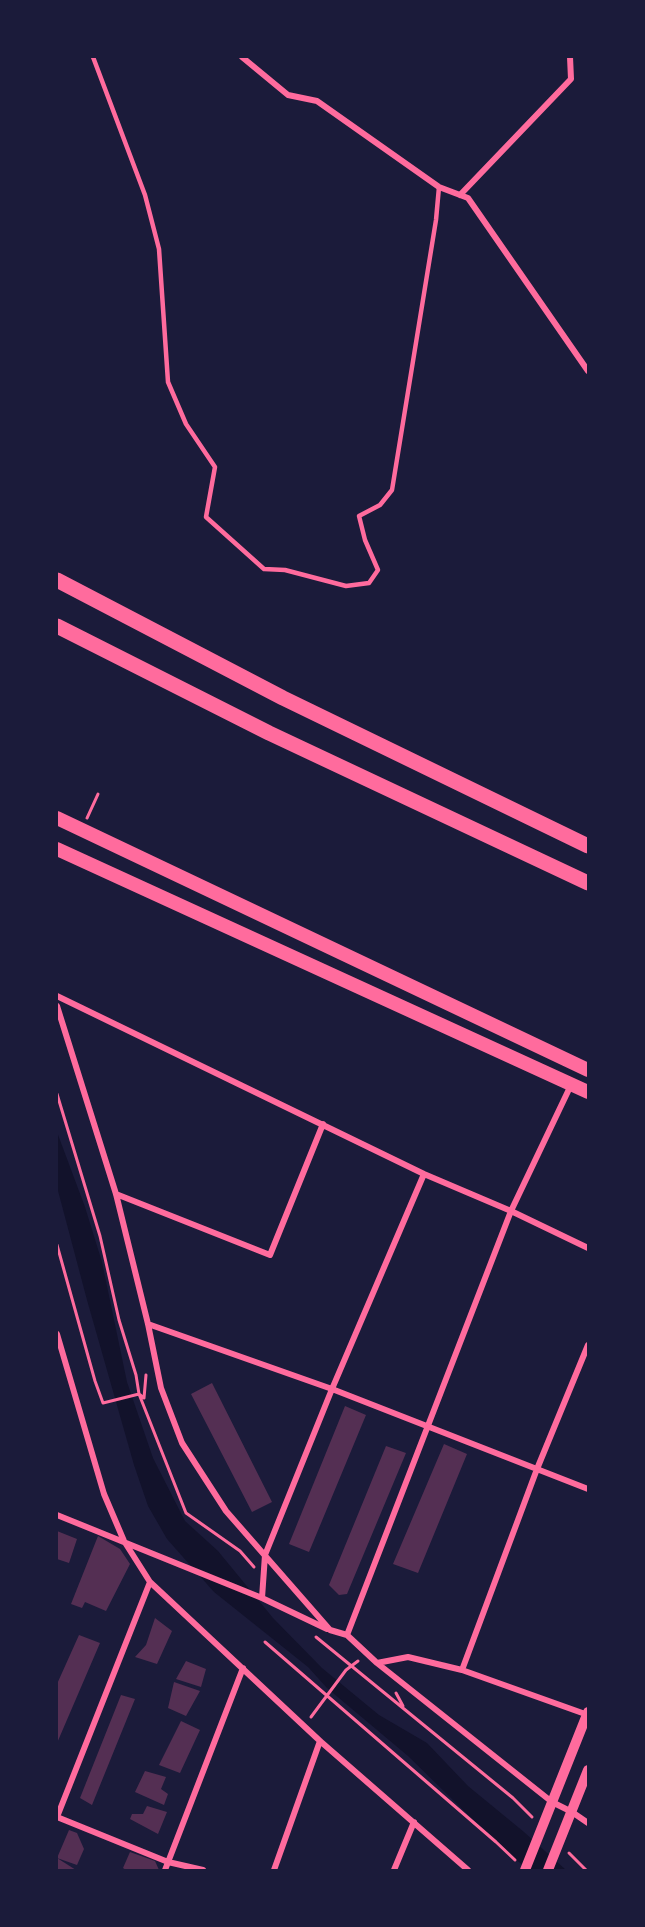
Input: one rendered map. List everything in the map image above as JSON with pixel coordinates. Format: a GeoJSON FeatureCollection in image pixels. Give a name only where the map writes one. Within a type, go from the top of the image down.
{"type":"FeatureCollection","features":[{"type":"Feature","properties":{"kind":"highway"},"geometry":{"type":"LineString","coordinates":[[57,580],[283,698],[588,846]]}},
{"type":"Feature","properties":{"kind":"highway"},"geometry":{"type":"LineString","coordinates":[[57,626],[269,733],[588,883]]}},
{"type":"Feature","properties":{"kind":"main road"},"geometry":{"type":"LineString","coordinates":[[57,818],[588,1070]]}},
{"type":"Feature","properties":{"kind":"main road"},"geometry":{"type":"LineString","coordinates":[[57,849],[588,1092]]}},
{"type":"Feature","properties":{"kind":"street"},"geometry":{"type":"LineString","coordinates":[[242,57],[288,95],[317,101],[439,187],[468,198],[588,371]]}},
{"type":"Feature","properties":{"kind":"street"},"geometry":{"type":"LineString","coordinates":[[460,195],[571,79],[570,57]]}},
{"type":"Feature","properties":{"kind":"street"},"geometry":{"type":"LineString","coordinates":[[57,996],[424,1174],[511,1211],[588,1248]]}},
{"type":"Feature","properties":{"kind":"street"},"geometry":{"type":"LineString","coordinates":[[57,1006],[116,1194],[161,1388],[182,1443],[226,1511],[330,1630]]}},
{"type":"Feature","properties":{"kind":"street"},"geometry":{"type":"LineString","coordinates":[[347,1635],[511,1211],[571,1084]]}},
{"type":"Feature","properties":{"kind":"street"},"geometry":{"type":"LineString","coordinates":[[116,1194],[270,1255],[323,1124]]}},
{"type":"Feature","properties":{"kind":"street"},"geometry":{"type":"LineString","coordinates":[[262,1598],[265,1555],[332,1389],[424,1174]]}},
{"type":"Feature","properties":{"kind":"street"},"geometry":{"type":"LineString","coordinates":[[148,1324],[332,1389],[588,1489]]}},
{"type":"Feature","properties":{"kind":"street"},"geometry":{"type":"LineString","coordinates":[[57,1334],[104,1494],[124,1541],[150,1582],[320,1742],[468,1870]]}},
{"type":"Feature","properties":{"kind":"street"},"geometry":{"type":"LineString","coordinates":[[462,1670],[537,1469],[588,1345]]}},
{"type":"Feature","properties":{"kind":"street"},"geometry":{"type":"LineString","coordinates":[[57,1515],[262,1598],[330,1630],[347,1635],[377,1663],[550,1806],[572,1812],[588,1823]]}},
{"type":"Feature","properties":{"kind":"street"},"geometry":{"type":"LineString","coordinates":[[150,1582],[57,1817],[168,1862],[203,1870]]}},
{"type":"Feature","properties":{"kind":"street"},"geometry":{"type":"LineString","coordinates":[[377,1663],[408,1657],[462,1670],[588,1714],[525,1870]]}},
{"type":"Feature","properties":{"kind":"street"},"geometry":{"type":"LineString","coordinates":[[165,1870],[243,1668]]}},
{"type":"Feature","properties":{"kind":"street"},"geometry":{"type":"LineString","coordinates":[[274,1870],[320,1742]]}},
{"type":"Feature","properties":{"kind":"street"},"geometry":{"type":"LineString","coordinates":[[548,1870],[588,1770]]}},
{"type":"Feature","properties":{"kind":"street"},"geometry":{"type":"LineString","coordinates":[[394,1870],[414,1822]]}},
{"type":"Feature","properties":{"kind":"lane"},"geometry":{"type":"LineString","coordinates":[[93,57],[145,195],[159,249],[168,382],[186,424],[215,468],[206,517],[264,569],[285,570],[346,586],[369,583],[378,570],[365,540],[359,516],[380,505],[392,490],[436,220],[439,187]]}},
{"type":"Feature","properties":{"kind":"path"},"geometry":{"type":"LineString","coordinates":[[57,1094],[100,1236],[119,1320],[140,1394],[186,1513],[240,1551],[255,1569]]}},
{"type":"Feature","properties":{"kind":"path"},"geometry":{"type":"LineString","coordinates":[[57,1245],[94,1381],[103,1403],[140,1394]]}},
{"type":"Feature","properties":{"kind":"path"},"geometry":{"type":"LineString","coordinates":[[316,1636],[513,1798],[537,1822]]}},
{"type":"Feature","properties":{"kind":"path"},"geometry":{"type":"LineString","coordinates":[[265,1642],[496,1842],[525,1870]]}},
{"type":"Feature","properties":{"kind":"path"},"geometry":{"type":"LineString","coordinates":[[303,1725],[346,1670],[353,1666]]}},
{"type":"Feature","properties":{"kind":"path"},"geometry":{"type":"LineString","coordinates":[[562,1846],[586,1870]]}},
{"type":"Feature","properties":{"kind":"shaded area"},"geometry":{"type":"Polygon","coordinates":[[[57,1132],[85,1207],[102,1262],[127,1382],[153,1458],[185,1521],[218,1551],[273,1618],[322,1668],[379,1715],[427,1743],[468,1786],[566,1870],[529,1870],[505,1851],[408,1756],[327,1688],[308,1667],[214,1592],[167,1539],[148,1506],[134,1465],[87,1300],[57,1187],[57,1132]]]}},
{"type":"Feature","properties":{"kind":"building"},"geometry":{"type":"Polygon","coordinates":[[[212,1383],[272,1502],[252,1512],[191,1394],[212,1383]]]}},
{"type":"Feature","properties":{"kind":"building"},"geometry":{"type":"Polygon","coordinates":[[[345,1406],[366,1415],[309,1552],[289,1544],[345,1406]]]}},
{"type":"Feature","properties":{"kind":"building"},"geometry":{"type":"Polygon","coordinates":[[[444,1444],[467,1454],[418,1573],[393,1564],[444,1444]]]}},
{"type":"Feature","properties":{"kind":"building"},"geometry":{"type":"Polygon","coordinates":[[[386,1446],[406,1453],[347,1594],[339,1595],[329,1585],[386,1446]]]}},
{"type":"Feature","properties":{"kind":"building"},"geometry":{"type":"Polygon","coordinates":[[[57,1531],[77,1539],[69,1563],[57,1559],[57,1531]]]}},
{"type":"Feature","properties":{"kind":"building"},"geometry":{"type":"Polygon","coordinates":[[[98,1536],[120,1549],[130,1564],[106,1611],[85,1602],[82,1608],[71,1604],[98,1536]]]}},
{"type":"Feature","properties":{"kind":"building"},"geometry":{"type":"Polygon","coordinates":[[[155,1618],[172,1631],[157,1664],[135,1657],[146,1645],[155,1618]]]}},
{"type":"Feature","properties":{"kind":"building"},"geometry":{"type":"Polygon","coordinates":[[[79,1635],[100,1643],[57,1743],[57,1684],[79,1635]]]}},
{"type":"Feature","properties":{"kind":"building"},"geometry":{"type":"Polygon","coordinates":[[[186,1661],[206,1669],[201,1687],[176,1679],[186,1661]]]}},
{"type":"Feature","properties":{"kind":"building"},"geometry":{"type":"Polygon","coordinates":[[[174,1682],[200,1691],[186,1716],[168,1708],[174,1682]]]}},
{"type":"Feature","properties":{"kind":"building"},"geometry":{"type":"Polygon","coordinates":[[[121,1695],[135,1699],[92,1805],[80,1798],[121,1695]]]}},
{"type":"Feature","properties":{"kind":"building"},"geometry":{"type":"Polygon","coordinates":[[[181,1721],[200,1730],[180,1773],[159,1765],[181,1721]]]}},
{"type":"Feature","properties":{"kind":"building"},"geometry":{"type":"Polygon","coordinates":[[[145,1771],[166,1777],[161,1789],[168,1794],[164,1805],[135,1792],[145,1771]]]}},
{"type":"Feature","properties":{"kind":"building"},"geometry":{"type":"Polygon","coordinates":[[[147,1806],[167,1812],[158,1834],[130,1819],[132,1814],[143,1814],[147,1806]]]}},
{"type":"Feature","properties":{"kind":"building"},"geometry":{"type":"Polygon","coordinates":[[[69,1830],[77,1833],[84,1849],[77,1865],[57,1858],[69,1830]]]}},
{"type":"Feature","properties":{"kind":"building"},"geometry":{"type":"Polygon","coordinates":[[[130,1852],[155,1861],[159,1870],[126,1870],[123,1868],[130,1852]]]}},
{"type":"Feature","properties":{"kind":"building"},"geometry":{"type":"Polygon","coordinates":[[[57,1858],[76,1870],[57,1870],[57,1858]]]}}]}
